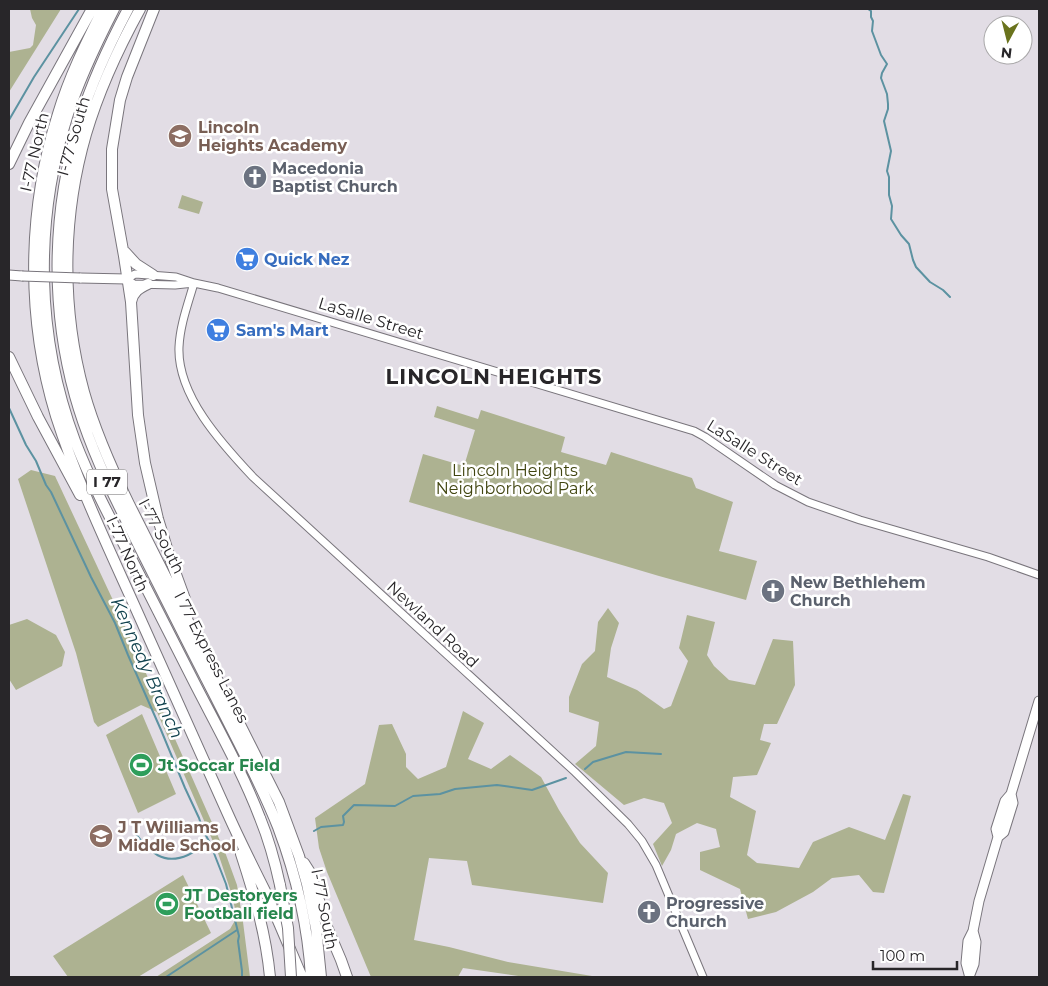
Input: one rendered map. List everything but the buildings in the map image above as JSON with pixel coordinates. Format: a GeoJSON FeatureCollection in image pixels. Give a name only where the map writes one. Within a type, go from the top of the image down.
{"type":"FeatureCollection","features":[{"type":"Feature","properties":{"kind":"highway"},"geometry":{"type":"LineString","coordinates":[[9,164],[29,123],[92,9]]}},
{"type":"Feature","properties":{"kind":"highway","name":"I-77 North"},"geometry":{"type":"LineString","coordinates":[[103,9],[69,81],[58,111],[42,172],[35,232],[34,294],[43,364],[60,428],[101,531],[302,977]]}},
{"type":"Feature","properties":{"kind":"highway","name":"I 77 Express Lanes"},"geometry":{"type":"LineString","coordinates":[[114,9],[89,60],[73,100],[61,136],[50,189],[45,233],[44,277],[47,323],[53,362],[66,412],[85,465],[108,514],[244,780],[266,835],[280,885],[288,928],[291,977]]}},
{"type":"Feature","properties":{"kind":"highway","name":"I 77 Express Lanes"},"geometry":{"type":"LineString","coordinates":[[128,9],[105,56],[85,104],[66,177],[60,220],[57,264],[59,307],[65,352],[78,408],[103,472],[255,775],[274,818],[293,872],[306,932],[311,977]]}},
{"type":"Feature","properties":{"kind":"highway","name":"I-77 South"},"geometry":{"type":"LineString","coordinates":[[140,9],[106,78],[82,149],[73,193],[70,221],[68,264],[72,335],[84,392],[112,468],[279,802],[307,884],[321,977]]}},
{"type":"Feature","properties":{"kind":"highway"},"geometry":{"type":"LineString","coordinates":[[154,9],[123,89],[114,130],[112,189],[131,302],[138,407],[145,462],[158,519],[185,599],[190,626]]}},
{"type":"Feature","properties":{"kind":"highway"},"geometry":{"type":"LineString","coordinates":[[123,250],[151,279],[135,292],[131,302]]}},
{"type":"Feature","properties":{"kind":"highway"},"geometry":{"type":"LineString","coordinates":[[9,357],[26,394],[101,531]]}},
{"type":"Feature","properties":{"kind":"highway"},"geometry":{"type":"LineString","coordinates":[[228,815],[257,904],[270,977]]}},
{"type":"Feature","properties":{"kind":"highway"},"geometry":{"type":"LineString","coordinates":[[299,856],[311,874],[328,928],[347,977]]}},
{"type":"Feature","properties":{"kind":"main road","name":"LaSalle Street"},"geometry":{"type":"LineString","coordinates":[[9,275],[127,279]]}},
{"type":"Feature","properties":{"kind":"main road"},"geometry":{"type":"LineString","coordinates":[[969,976],[974,964],[976,942],[973,931],[978,906],[998,837],[1004,832],[1006,827],[1013,803],[1011,794],[1039,701]]}},
{"type":"Feature","properties":{"kind":"street","name":"LaSalle Street"},"geometry":{"type":"LineString","coordinates":[[127,279],[135,274],[176,285],[194,283]]}},
{"type":"Feature","properties":{"kind":"street","name":"LaSalle Street"},"geometry":{"type":"LineString","coordinates":[[151,279],[176,277],[230,291],[681,427],[705,437],[775,485],[808,502],[1039,574]]}},
{"type":"Feature","properties":{"kind":"street","name":"Newland Road"},"geometry":{"type":"LineString","coordinates":[[194,283],[180,337],[179,356],[186,388],[194,403],[245,468],[260,483],[575,772],[628,824],[642,841],[656,865],[703,977]]}},
{"type":"Feature","properties":{"kind":"street"},"geometry":{"type":"LineString","coordinates":[[176,285],[185,292],[188,304]]}},
{"type":"Feature","properties":{"kind":"green space"},"geometry":{"type":"Polygon","coordinates":[[[30,9],[61,9],[9,92],[9,52],[30,48],[33,45],[36,25],[30,9]]]}},
{"type":"Feature","properties":{"kind":"green space"},"geometry":{"type":"Polygon","coordinates":[[[182,195],[203,202],[199,214],[178,208],[182,195]]]}},
{"type":"Feature","properties":{"kind":"green space","name":"Lincoln Heights Neighborhood Park"},"geometry":{"type":"Polygon","coordinates":[[[437,406],[478,419],[481,410],[565,437],[561,452],[606,465],[611,452],[692,478],[696,488],[733,502],[719,551],[757,561],[746,600],[409,502],[423,454],[464,466],[475,430],[434,417],[437,406]]]}},
{"type":"Feature","properties":{"kind":"green space"},"geometry":{"type":"Polygon","coordinates":[[[31,470],[55,476],[126,628],[225,852],[237,885],[250,977],[156,977],[230,929],[237,917],[231,892],[218,853],[157,712],[141,705],[98,727],[94,722],[76,653],[18,479],[31,470]]]}},
{"type":"Feature","properties":{"kind":"green space"},"geometry":{"type":"Polygon","coordinates":[[[608,608],[619,623],[611,648],[607,677],[637,690],[664,709],[671,706],[688,661],[679,648],[687,615],[715,622],[707,655],[714,666],[729,680],[755,685],[773,639],[793,641],[795,685],[777,724],[764,724],[760,740],[771,743],[757,775],[733,777],[730,797],[756,811],[747,855],[757,863],[799,868],[813,842],[849,827],[885,840],[903,794],[911,796],[884,893],[873,892],[859,875],[832,878],[813,892],[776,912],[748,919],[740,889],[700,870],[700,852],[720,847],[716,829],[697,823],[676,834],[671,850],[662,866],[653,844],[672,823],[664,803],[644,798],[624,805],[575,764],[596,746],[599,722],[569,712],[569,697],[582,664],[595,651],[598,622],[608,608]]]}},
{"type":"Feature","properties":{"kind":"green space"},"geometry":{"type":"Polygon","coordinates":[[[27,619],[56,635],[65,652],[62,666],[16,690],[9,679],[9,625],[27,619]]]}},
{"type":"Feature","properties":{"kind":"green space"},"geometry":{"type":"Polygon","coordinates":[[[463,711],[484,723],[468,759],[491,769],[510,755],[541,777],[580,843],[608,873],[603,903],[472,885],[467,861],[429,858],[414,940],[508,962],[598,977],[525,977],[463,968],[458,977],[371,977],[327,872],[319,848],[315,818],[365,784],[379,725],[392,724],[406,754],[406,767],[418,779],[446,767],[463,711]]]}},
{"type":"Feature","properties":{"kind":"green space","name":"Jt Soccar Field"},"geometry":{"type":"Polygon","coordinates":[[[142,714],[176,794],[138,813],[106,735],[142,714]]]}},
{"type":"Feature","properties":{"kind":"green space","name":"JT Destoryers Football field"},"geometry":{"type":"Polygon","coordinates":[[[183,875],[211,933],[138,977],[68,977],[53,956],[183,875]]]}},
{"type":"Feature","properties":{"kind":"waterway"},"geometry":{"type":"LineString","coordinates":[[9,120],[34,77],[79,9]]}},
{"type":"Feature","properties":{"kind":"waterway"},"geometry":{"type":"LineString","coordinates":[[868,9],[871,11],[873,21],[872,31],[881,55],[887,64],[881,78],[887,94],[888,104],[884,121],[891,151],[887,171],[892,206],[891,219],[909,244],[916,267],[930,282],[950,297]]}},
{"type":"Feature","properties":{"kind":"waterway","name":"Kennedy Branch"},"geometry":{"type":"LineString","coordinates":[[9,408],[115,623],[210,843],[226,884],[239,936],[242,977]]}},
{"type":"Feature","properties":{"kind":"waterway"},"geometry":{"type":"LineString","coordinates":[[585,769],[593,762],[626,752],[661,754]]}},
{"type":"Feature","properties":{"kind":"waterway"},"geometry":{"type":"LineString","coordinates":[[314,831],[321,827],[343,825],[343,816],[354,805],[395,806],[413,796],[440,794],[455,789],[497,785],[532,790],[566,778]]}},
{"type":"Feature","properties":{"kind":"waterway"},"geometry":{"type":"LineString","coordinates":[[135,833],[152,851],[164,858],[171,859],[188,855],[209,843]]}},
{"type":"Feature","properties":{"kind":"waterway"},"geometry":{"type":"LineString","coordinates":[[166,977],[237,930]]}},
{"type":"Feature","properties":{"kind":"place","name":"Lincoln Heights Academy"},"geometry":{"type":"Point","coordinates":[180,136]}},
{"type":"Feature","properties":{"kind":"place","name":"Macedonia Baptist Church"},"geometry":{"type":"Point","coordinates":[255,177]}},
{"type":"Feature","properties":{"kind":"place","name":"Quick Nez"},"geometry":{"type":"Point","coordinates":[247,259]}},
{"type":"Feature","properties":{"kind":"place","name":"Sam's Mart"},"geometry":{"type":"Point","coordinates":[218,330]}},
{"type":"Feature","properties":{"kind":"place","name":"New Bethlehem Church"},"geometry":{"type":"Point","coordinates":[773,591]}},
{"type":"Feature","properties":{"kind":"place","name":"Jt Soccar Field"},"geometry":{"type":"Point","coordinates":[141,765]}},
{"type":"Feature","properties":{"kind":"place","name":"J T Williams Middle School"},"geometry":{"type":"Point","coordinates":[101,836]}},
{"type":"Feature","properties":{"kind":"place","name":"JT Destoryers Football field"},"geometry":{"type":"Point","coordinates":[167,904]}},
{"type":"Feature","properties":{"kind":"place","name":"Progressive Church"},"geometry":{"type":"Point","coordinates":[649,912]}},
{"type":"Feature","properties":{"kind":"district","name":"LINCOLN HEIGHTS"},"geometry":{"type":"Point","coordinates":[494,377]}}]}
